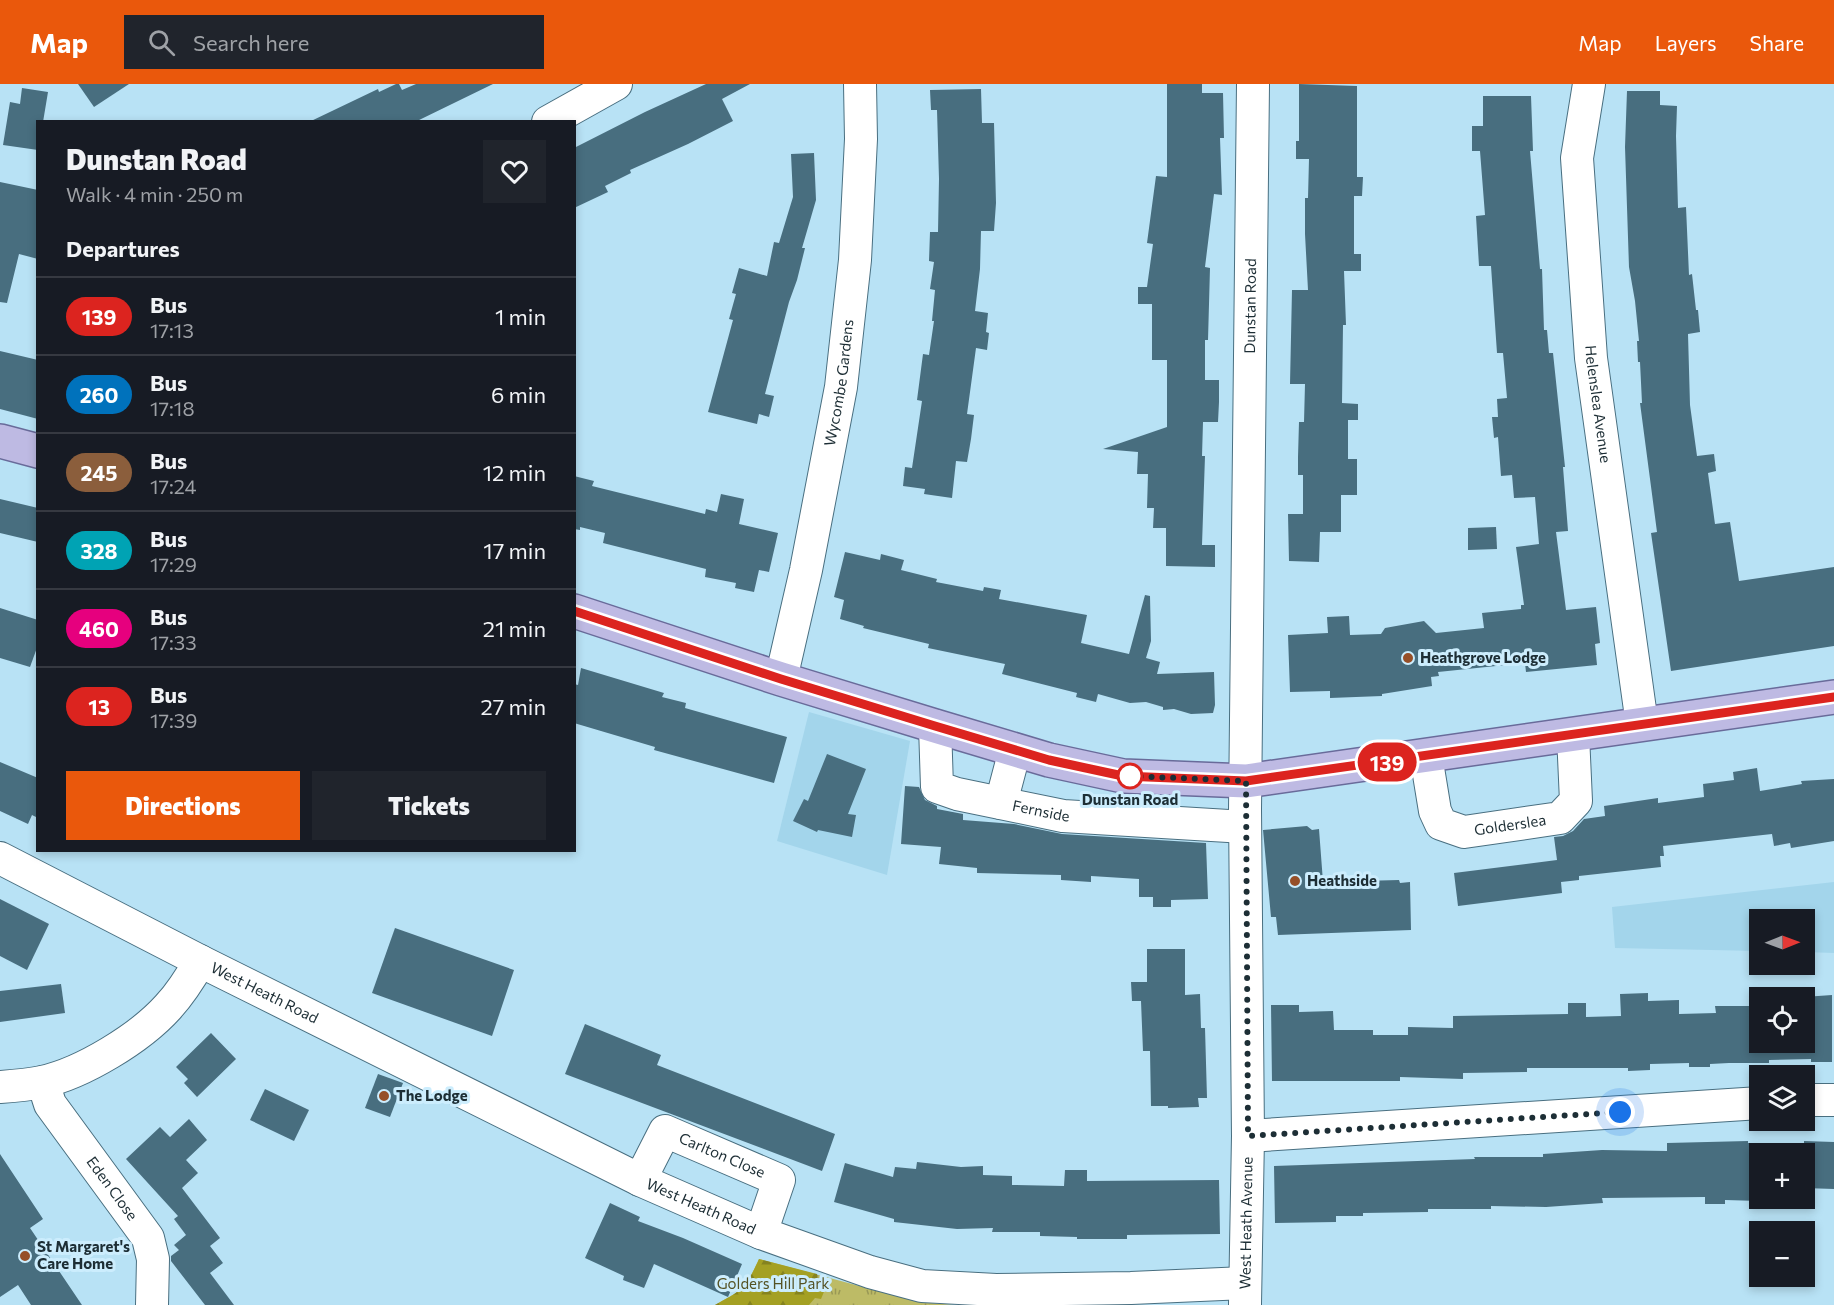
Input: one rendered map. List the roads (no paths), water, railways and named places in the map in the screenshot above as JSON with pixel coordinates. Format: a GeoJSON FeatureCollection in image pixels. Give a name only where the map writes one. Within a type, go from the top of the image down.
{"type":"FeatureCollection","features":[{"type":"Feature","properties":{"kind":"main road"},"geometry":{"type":"LineString","coordinates":[[0,441],[36,450]]}},
{"type":"Feature","properties":{"kind":"main road"},"geometry":{"type":"LineString","coordinates":[[576,612],[781,679],[935,726],[1015,750],[1123,776],[1246,781],[1834,697]]}},
{"type":"Feature","properties":{"kind":"street"},"geometry":{"type":"LineString","coordinates":[[552,120],[616,84]]}},
{"type":"Feature","properties":{"kind":"street","name":"Wycombe Gardens"},"geometry":{"type":"LineString","coordinates":[[781,679],[806,570],[842,387],[855,260],[861,139],[860,84]]}},
{"type":"Feature","properties":{"kind":"street","name":"Dunstan Road"},"geometry":{"type":"LineString","coordinates":[[1246,781],[1253,84]]}},
{"type":"Feature","properties":{"kind":"street","name":"Helenslea Avenue"},"geometry":{"type":"LineString","coordinates":[[1589,84],[1577,158],[1591,358],[1642,724]]}},
{"type":"Feature","properties":{"kind":"street","name":"Fernside"},"geometry":{"type":"LineString","coordinates":[[935,726],[937,787],[957,794],[1063,816],[1245,827]]}},
{"type":"Feature","properties":{"kind":"street","name":"Golderslea"},"geometry":{"type":"LineString","coordinates":[[1426,756],[1435,811],[1441,824],[1464,832],[1549,820],[1560,818],[1576,801],[1573,735]]}},
{"type":"Feature","properties":{"kind":"street"},"geometry":{"type":"LineString","coordinates":[[1001,803],[1015,750]]}},
{"type":"Feature","properties":{"kind":"street","name":"West Heath Avenue"},"geometry":{"type":"LineString","coordinates":[[1245,1294],[1248,1136],[1246,781]]}},
{"type":"Feature","properties":{"kind":"street","name":"West Heath Road"},"geometry":{"type":"LineString","coordinates":[[0,858],[200,961],[640,1180],[761,1233],[870,1272],[922,1286],[996,1290],[1131,1288],[1245,1294]]}},
{"type":"Feature","properties":{"kind":"street","name":"West Heath Road"},"geometry":{"type":"LineString","coordinates":[[0,1087],[43,1082],[82,1067],[122,1046],[168,1008],[190,979],[200,961]]}},
{"type":"Feature","properties":{"kind":"street","name":"Eden Close"},"geometry":{"type":"LineString","coordinates":[[43,1082],[50,1104],[148,1238],[153,1259],[152,1305]]}},
{"type":"Feature","properties":{"kind":"street"},"geometry":{"type":"LineString","coordinates":[[1815,1100],[1834,1100]]}},
{"type":"Feature","properties":{"kind":"street"},"geometry":{"type":"LineString","coordinates":[[1248,1136],[1749,1104]]}},
{"type":"Feature","properties":{"kind":"street","name":"Carlton Close"},"geometry":{"type":"LineString","coordinates":[[640,1180],[665,1131],[779,1180],[761,1233]]}},
{"type":"Feature","properties":{"kind":"place","name":"Heathgrove Lodge"},"geometry":{"type":"Point","coordinates":[1408,658]}},
{"type":"Feature","properties":{"kind":"place","name":"Dunstan Road"},"geometry":{"type":"Point","coordinates":[1130,776]}},
{"type":"Feature","properties":{"kind":"place","name":"Heathside"},"geometry":{"type":"Point","coordinates":[1295,881]}},
{"type":"Feature","properties":{"kind":"place","name":"The Lodge"},"geometry":{"type":"Point","coordinates":[384,1096]}},
{"type":"Feature","properties":{"kind":"place","name":"St Margaret's Care Home"},"geometry":{"type":"Point","coordinates":[25,1256]}},
{"type":"Feature","properties":{"kind":"park label","name":"Golders Hill Park"},"geometry":{"type":"Point","coordinates":[773,1284]}}]}
